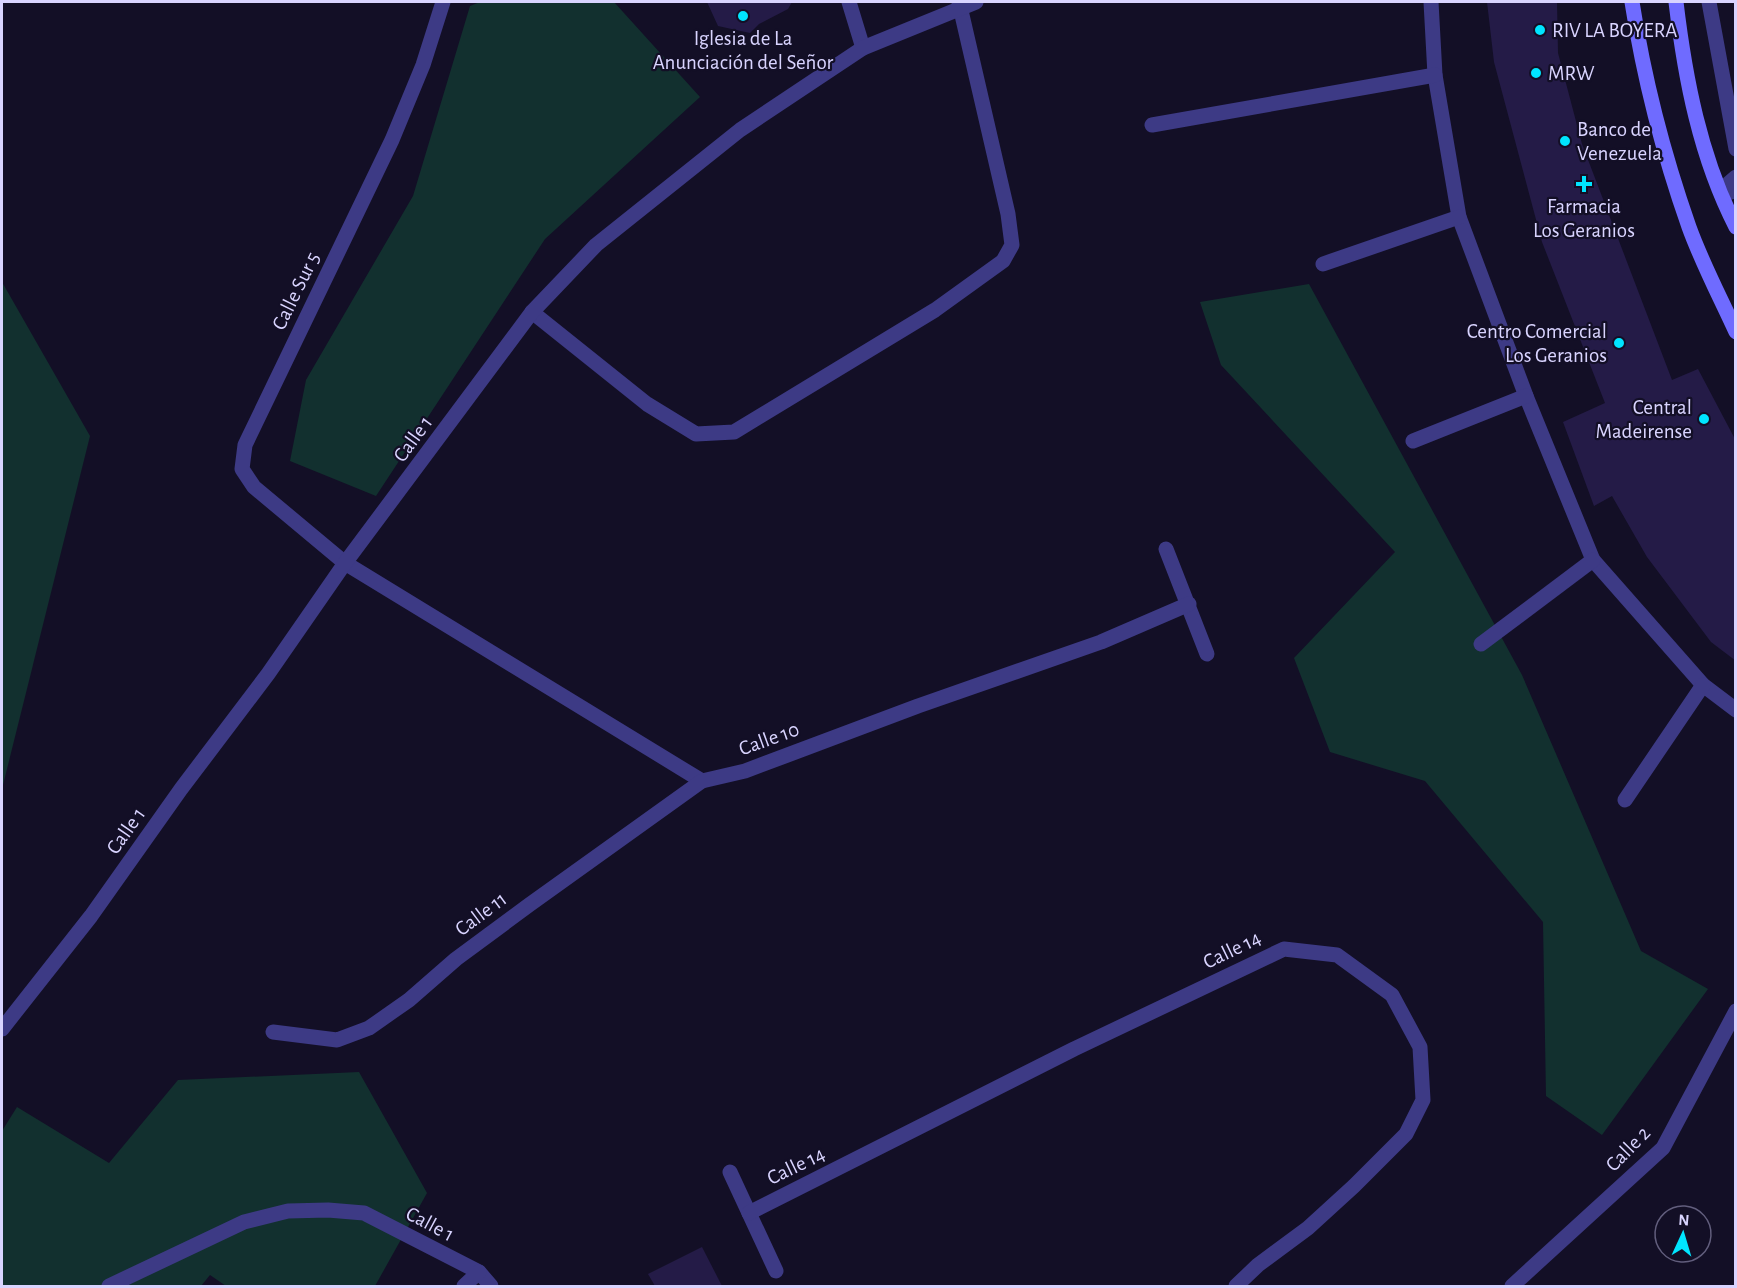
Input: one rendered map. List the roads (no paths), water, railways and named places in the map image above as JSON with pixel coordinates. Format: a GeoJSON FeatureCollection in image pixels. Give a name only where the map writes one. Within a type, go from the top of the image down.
{"type":"FeatureCollection","features":[{"type":"Feature","properties":{"kind":"main road"},"geometry":{"type":"LineString","coordinates":[[1632,2],[1653,115],[1690,229],[1736,332]]}},
{"type":"Feature","properties":{"kind":"main road"},"geometry":{"type":"LineString","coordinates":[[1676,2],[1694,108],[1707,159],[1726,192],[1734,220]]}},
{"type":"Feature","properties":{"kind":"street","name":"Calle Sur 5"},"geometry":{"type":"LineString","coordinates":[[345,563],[254,486],[242,469],[245,445],[392,140],[423,65],[443,2]]}},
{"type":"Feature","properties":{"kind":"street"},"geometry":{"type":"LineString","coordinates":[[849,2],[863,48]]}},
{"type":"Feature","properties":{"kind":"street","name":"Calle 1"},"geometry":{"type":"LineString","coordinates":[[2,1029],[91,916],[181,789],[268,674],[345,563],[532,312],[596,245],[740,130],[863,48],[959,4],[976,2]]}},
{"type":"Feature","properties":{"kind":"street"},"geometry":{"type":"LineString","coordinates":[[1431,2],[1435,75],[1459,217],[1526,396],[1593,560],[1703,685],[1736,710]]}},
{"type":"Feature","properties":{"kind":"street"},"geometry":{"type":"LineString","coordinates":[[1709,2],[1736,150]]}},
{"type":"Feature","properties":{"kind":"street"},"geometry":{"type":"LineString","coordinates":[[532,312],[647,404],[696,434],[734,432],[934,310],[1003,261],[1012,245],[1008,214],[959,4]]}},
{"type":"Feature","properties":{"kind":"street"},"geometry":{"type":"LineString","coordinates":[[1152,125],[1435,75]]}},
{"type":"Feature","properties":{"kind":"street"},"geometry":{"type":"LineString","coordinates":[[1726,192],[1736,177]]}},
{"type":"Feature","properties":{"kind":"street"},"geometry":{"type":"LineString","coordinates":[[1323,264],[1459,217]]}},
{"type":"Feature","properties":{"kind":"street"},"geometry":{"type":"LineString","coordinates":[[1413,441],[1526,396]]}},
{"type":"Feature","properties":{"kind":"street"},"geometry":{"type":"LineString","coordinates":[[1166,549],[1207,654]]}},
{"type":"Feature","properties":{"kind":"street"},"geometry":{"type":"LineString","coordinates":[[1481,644],[1593,560]]}},
{"type":"Feature","properties":{"kind":"street"},"geometry":{"type":"LineString","coordinates":[[345,563],[702,781]]}},
{"type":"Feature","properties":{"kind":"street","name":"Calle 10"},"geometry":{"type":"LineString","coordinates":[[702,781],[745,771],[918,706],[1101,642],[1189,604]]}},
{"type":"Feature","properties":{"kind":"street"},"geometry":{"type":"LineString","coordinates":[[1625,800],[1703,685]]}},
{"type":"Feature","properties":{"kind":"street","name":"Calle 11"},"geometry":{"type":"LineString","coordinates":[[273,1032],[337,1040],[369,1028],[409,1000],[456,959],[501,925],[702,781]]}},
{"type":"Feature","properties":{"kind":"street","name":"Calle 14"},"geometry":{"type":"LineString","coordinates":[[749,1213],[1074,1049],[1284,949],[1338,955],[1392,995],[1420,1047],[1423,1100],[1406,1134],[1369,1172],[1308,1228],[1258,1265],[1236,1287]]}},
{"type":"Feature","properties":{"kind":"street","name":"Calle 2"},"geometry":{"type":"LineString","coordinates":[[1512,1287],[1663,1148],[1736,1011]]}},
{"type":"Feature","properties":{"kind":"street","name":"Calle 14"},"geometry":{"type":"LineString","coordinates":[[730,1172],[776,1271]]}},
{"type":"Feature","properties":{"kind":"street","name":"Calle 1"},"geometry":{"type":"LineString","coordinates":[[109,1287],[244,1222],[288,1211],[328,1209],[364,1212],[479,1272],[491,1287]]}},
{"type":"Feature","properties":{"kind":"street"},"geometry":{"type":"LineString","coordinates":[[464,1287],[479,1272]]}},
{"type":"Feature","properties":{"kind":"place","name":"Iglesia de La Anunciación del Señor"},"geometry":{"type":"Point","coordinates":[743,16]}},
{"type":"Feature","properties":{"kind":"place","name":"RIV LA BOYERA"},"geometry":{"type":"Point","coordinates":[1540,30]}},
{"type":"Feature","properties":{"kind":"place","name":"MRW"},"geometry":{"type":"Point","coordinates":[1536,73]}},
{"type":"Feature","properties":{"kind":"place","name":"Banco de Venezuela"},"geometry":{"type":"Point","coordinates":[1565,141]}},
{"type":"Feature","properties":{"kind":"place","name":"Farmacia Los Geranios"},"geometry":{"type":"Point","coordinates":[1584,184]}},
{"type":"Feature","properties":{"kind":"place","name":"Centro Comercial Los Geranios"},"geometry":{"type":"Point","coordinates":[1619,343]}},
{"type":"Feature","properties":{"kind":"place","name":"Central Madeirense"},"geometry":{"type":"Point","coordinates":[1704,419]}}]}
